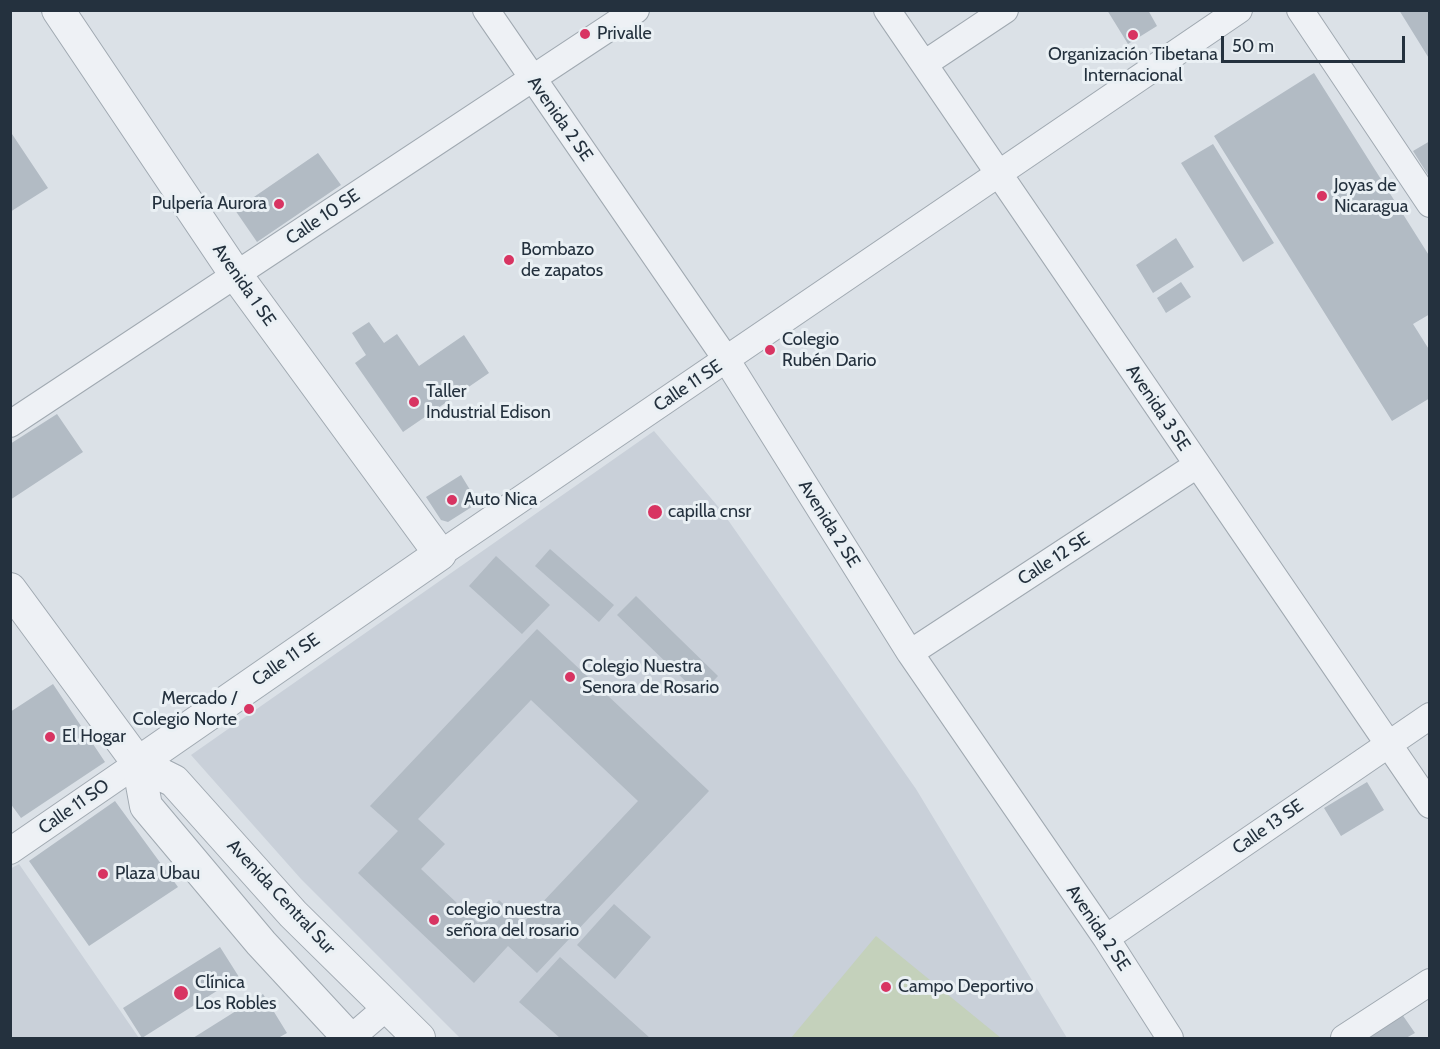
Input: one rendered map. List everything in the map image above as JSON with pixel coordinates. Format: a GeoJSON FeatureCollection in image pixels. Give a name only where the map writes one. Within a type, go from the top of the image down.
{"type":"FeatureCollection","features":[{"type":"Feature","properties":{"kind":"street","name":"Avenida 1 SE"},"geometry":{"type":"LineString","coordinates":[[58,10],[236,275],[440,554]]}},
{"type":"Feature","properties":{"kind":"street","name":"Avenida 2 SE"},"geometry":{"type":"LineString","coordinates":[[486,10],[726,359],[910,653],[1106,938],[1170,1038]]}},
{"type":"Feature","properties":{"kind":"street","name":"Calle 10 SE"},"geometry":{"type":"LineString","coordinates":[[10,424],[636,10]]}},
{"type":"Feature","properties":{"kind":"street","name":"Avenida 3 SE"},"geometry":{"type":"LineString","coordinates":[[887,10],[1430,805]]}},
{"type":"Feature","properties":{"kind":"street"},"geometry":{"type":"LineString","coordinates":[[924,64],[1005,10]]}},
{"type":"Feature","properties":{"kind":"street","name":"Calle 11 SE"},"geometry":{"type":"LineString","coordinates":[[138,763],[440,554],[1239,10]]}},
{"type":"Feature","properties":{"kind":"street"},"geometry":{"type":"LineString","coordinates":[[1300,10],[1430,204]]}},
{"type":"Feature","properties":{"kind":"street","name":"Calle 12 SE"},"geometry":{"type":"LineString","coordinates":[[910,653],[1197,465]]}},
{"type":"Feature","properties":{"kind":"street","name":"Avenida Central Sur"},"geometry":{"type":"LineString","coordinates":[[10,589],[138,763],[146,806],[261,943],[350,1038]]}},
{"type":"Feature","properties":{"kind":"street","name":"Calle 13 SE"},"geometry":{"type":"LineString","coordinates":[[1106,938],[1430,716]]}},
{"type":"Feature","properties":{"kind":"street","name":"Avenida Central Sur"},"geometry":{"type":"LineString","coordinates":[[138,763],[174,781],[293,914],[419,1038]]}},
{"type":"Feature","properties":{"kind":"street","name":"Calle 11 SO"},"geometry":{"type":"LineString","coordinates":[[10,851],[138,763]]}},
{"type":"Feature","properties":{"kind":"street"},"geometry":{"type":"LineString","coordinates":[[1344,1038],[1430,982]]}},
{"type":"Feature","properties":{"kind":"street"},"geometry":{"type":"LineString","coordinates":[[350,1038],[387,1007]]}},
{"type":"Feature","properties":{"kind":"shaded area","name":"Colegio Nuestra Senora de Rosario"},"geometry":{"type":"Polygon","coordinates":[[[654,431],[721,510],[916,789],[1067,1038],[460,1038],[301,879],[191,755],[654,431]]]}},
{"type":"Feature","properties":{"kind":"shaded area"},"geometry":{"type":"Polygon","coordinates":[[[19,864],[139,1038],[11,1038],[10,869],[19,864]]]}},
{"type":"Feature","properties":{"kind":"green space","name":"Campo Deportivo"},"geometry":{"type":"Polygon","coordinates":[[[876,936],[1001,1038],[791,1038],[876,936]]]}},
{"type":"Feature","properties":{"kind":"building","name":"Organización Tibetana Internacional"},"geometry":{"type":"Polygon","coordinates":[[[1107,10],[1148,10],[1157,26],[1128,44],[1107,10]]]}},
{"type":"Feature","properties":{"kind":"building"},"geometry":{"type":"Polygon","coordinates":[[[1399,10],[1430,10],[1430,60],[1399,10]]]}},
{"type":"Feature","properties":{"kind":"building","name":"Joyas de Nicaragua"},"geometry":{"type":"Polygon","coordinates":[[[1314,73],[1430,257],[1430,314],[1413,324],[1430,351],[1430,398],[1392,421],[1214,136],[1314,73]]]}},
{"type":"Feature","properties":{"kind":"building"},"geometry":{"type":"Polygon","coordinates":[[[10,131],[48,188],[10,212],[10,131]]]}},
{"type":"Feature","properties":{"kind":"building"},"geometry":{"type":"Polygon","coordinates":[[[1430,141],[1430,178],[1413,151],[1430,141]]]}},
{"type":"Feature","properties":{"kind":"building"},"geometry":{"type":"Polygon","coordinates":[[[1213,144],[1274,243],[1243,262],[1181,163],[1213,144]]]}},
{"type":"Feature","properties":{"kind":"building"},"geometry":{"type":"Polygon","coordinates":[[[318,153],[341,185],[257,242],[235,210],[318,153]]]}},
{"type":"Feature","properties":{"kind":"building"},"geometry":{"type":"Polygon","coordinates":[[[1176,238],[1194,267],[1153,293],[1136,265],[1176,238]]]}},
{"type":"Feature","properties":{"kind":"building"},"geometry":{"type":"Polygon","coordinates":[[[1181,282],[1191,297],[1166,313],[1157,298],[1181,282]]]}},
{"type":"Feature","properties":{"kind":"building","name":"Taller Industrial Edison"},"geometry":{"type":"Polygon","coordinates":[[[369,322],[384,343],[397,334],[419,366],[464,335],[489,373],[403,432],[355,363],[366,355],[352,333],[369,322]]]}},
{"type":"Feature","properties":{"kind":"building"},"geometry":{"type":"Polygon","coordinates":[[[57,414],[83,452],[10,500],[10,444],[57,414]]]}},
{"type":"Feature","properties":{"kind":"building","name":"Auto Nica"},"geometry":{"type":"Polygon","coordinates":[[[461,475],[478,503],[448,522],[441,520],[426,497],[461,475]]]}},
{"type":"Feature","properties":{"kind":"building"},"geometry":{"type":"Polygon","coordinates":[[[550,549],[614,605],[599,622],[535,566],[550,549]]]}},
{"type":"Feature","properties":{"kind":"building"},"geometry":{"type":"Polygon","coordinates":[[[496,556],[550,605],[522,634],[469,586],[496,556]]]}},
{"type":"Feature","properties":{"kind":"building"},"geometry":{"type":"Polygon","coordinates":[[[636,596],[718,676],[700,695],[617,615],[636,596]]]}},
{"type":"Feature","properties":{"kind":"building"},"geometry":{"type":"Polygon","coordinates":[[[537,629],[709,791],[537,973],[508,946],[474,983],[358,873],[398,831],[370,806],[537,629]],[[531,700],[418,819],[445,844],[421,869],[478,923],[499,900],[523,923],[638,801],[531,700]]]}},
{"type":"Feature","properties":{"kind":"building","name":"El Hogar"},"geometry":{"type":"Polygon","coordinates":[[[53,684],[105,762],[21,818],[10,803],[10,712],[53,684]]]}},
{"type":"Feature","properties":{"kind":"building"},"geometry":{"type":"Polygon","coordinates":[[[1367,782],[1384,810],[1341,836],[1324,808],[1367,782]]]}},
{"type":"Feature","properties":{"kind":"building","name":"Plaza Ubau"},"geometry":{"type":"Polygon","coordinates":[[[115,801],[178,887],[89,946],[29,861],[115,801]]]}},
{"type":"Feature","properties":{"kind":"building"},"geometry":{"type":"Polygon","coordinates":[[[614,904],[651,937],[615,979],[577,945],[614,904]]]}},
{"type":"Feature","properties":{"kind":"building","name":"Clínica Los Robles"},"geometry":{"type":"Polygon","coordinates":[[[220,947],[239,977],[142,1038],[123,1008],[220,947]]]}},
{"type":"Feature","properties":{"kind":"building"},"geometry":{"type":"Polygon","coordinates":[[[560,957],[650,1038],[560,1038],[519,1002],[560,957]]]}},
{"type":"Feature","properties":{"kind":"building"},"geometry":{"type":"Polygon","coordinates":[[[263,994],[287,1033],[278,1038],[193,1038],[263,994]]]}},
{"type":"Feature","properties":{"kind":"building"},"geometry":{"type":"Polygon","coordinates":[[[1397,1007],[1415,1033],[1406,1038],[1350,1038],[1397,1007]]]}},
{"type":"Feature","properties":{"kind":"place","name":"Privalle"},"geometry":{"type":"Point","coordinates":[585,34]}},
{"type":"Feature","properties":{"kind":"place","name":"Organización Tibetana Internacional"},"geometry":{"type":"Point","coordinates":[1133,35]}},
{"type":"Feature","properties":{"kind":"place","name":"Joyas de Nicaragua"},"geometry":{"type":"Point","coordinates":[1322,196]}},
{"type":"Feature","properties":{"kind":"place","name":"Pulpería Aurora"},"geometry":{"type":"Point","coordinates":[279,204]}},
{"type":"Feature","properties":{"kind":"place","name":"Bombazo de zapatos"},"geometry":{"type":"Point","coordinates":[509,260]}},
{"type":"Feature","properties":{"kind":"place","name":"Colegio Rubén Dario"},"geometry":{"type":"Point","coordinates":[770,350]}},
{"type":"Feature","properties":{"kind":"place","name":"Taller Industrial Edison"},"geometry":{"type":"Point","coordinates":[414,402]}},
{"type":"Feature","properties":{"kind":"place","name":"Auto Nica"},"geometry":{"type":"Point","coordinates":[452,500]}},
{"type":"Feature","properties":{"kind":"place","name":"capilla cnsr"},"geometry":{"type":"Point","coordinates":[655,512]}},
{"type":"Feature","properties":{"kind":"place","name":"Colegio Nuestra Senora de Rosario"},"geometry":{"type":"Point","coordinates":[570,677]}},
{"type":"Feature","properties":{"kind":"place","name":"Mercado / Colegio Norte"},"geometry":{"type":"Point","coordinates":[249,709]}},
{"type":"Feature","properties":{"kind":"place","name":"El Hogar"},"geometry":{"type":"Point","coordinates":[50,737]}},
{"type":"Feature","properties":{"kind":"place","name":"Plaza Ubau"},"geometry":{"type":"Point","coordinates":[103,874]}},
{"type":"Feature","properties":{"kind":"place","name":"colegio nuestra señora del rosario"},"geometry":{"type":"Point","coordinates":[434,920]}},
{"type":"Feature","properties":{"kind":"place","name":"Campo Deportivo"},"geometry":{"type":"Point","coordinates":[886,987]}},
{"type":"Feature","properties":{"kind":"place","name":"Clínica Los Robles"},"geometry":{"type":"Point","coordinates":[181,993]}}]}
